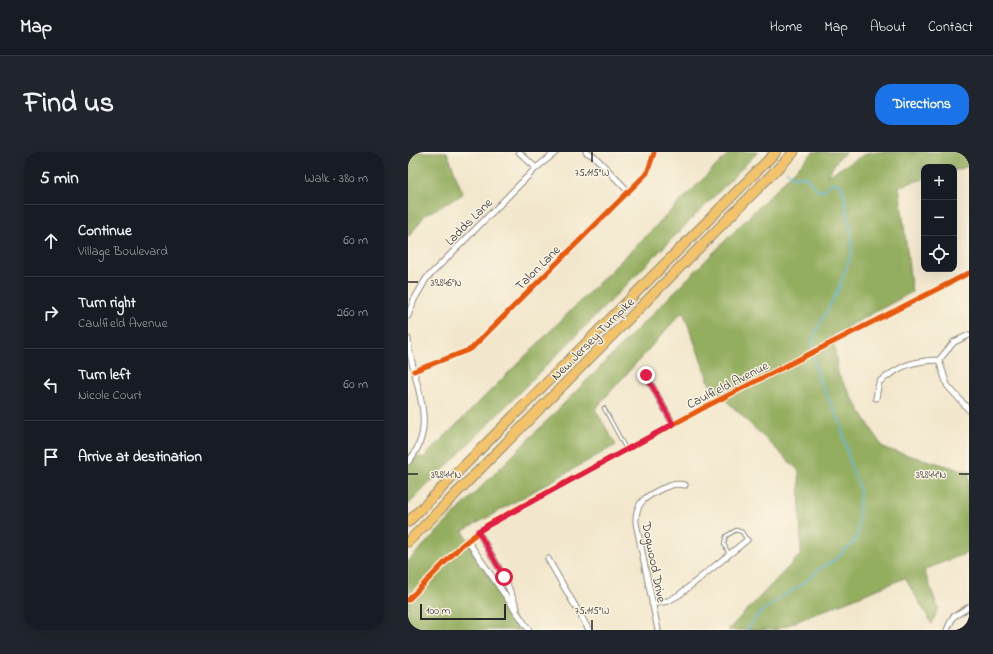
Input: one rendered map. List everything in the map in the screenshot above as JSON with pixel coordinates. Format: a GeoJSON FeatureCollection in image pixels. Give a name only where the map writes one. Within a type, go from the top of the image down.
{"type":"FeatureCollection","features":[{"type":"Feature","properties":{"kind":"highway","name":"New Jersey Turnpike"},"geometry":{"type":"LineString","coordinates":[[408,522],[776,152]]}},
{"type":"Feature","properties":{"kind":"highway","name":"New Jersey Turnpike"},"geometry":{"type":"LineString","coordinates":[[408,542],[794,152]]}},
{"type":"Feature","properties":{"kind":"street"},"geometry":{"type":"LineString","coordinates":[[519,152],[536,168]]}},
{"type":"Feature","properties":{"kind":"street","name":"Ladds Lane"},"geometry":{"type":"LineString","coordinates":[[408,316],[414,300],[426,279],[536,168],[556,152]]}},
{"type":"Feature","properties":{"kind":"street"},"geometry":{"type":"LineString","coordinates":[[586,152],[594,156],[628,191]]}},
{"type":"Feature","properties":{"kind":"street","name":"Talon Lane"},"geometry":{"type":"LineString","coordinates":[[414,370],[471,349],[647,172],[654,153]]}},
{"type":"Feature","properties":{"kind":"street","name":"Caulfield Avenue"},"geometry":{"type":"LineString","coordinates":[[408,600],[467,540],[478,531],[673,424],[969,273]]}},
{"type":"Feature","properties":{"kind":"street"},"geometry":{"type":"LineString","coordinates":[[876,398],[879,382],[892,373],[915,361],[939,360],[954,342],[969,335]]}},
{"type":"Feature","properties":{"kind":"street"},"geometry":{"type":"LineString","coordinates":[[408,339],[414,370],[424,406],[423,434],[418,446],[408,462]]}},
{"type":"Feature","properties":{"kind":"street"},"geometry":{"type":"LineString","coordinates":[[939,360],[947,385],[969,410]]}},
{"type":"Feature","properties":{"kind":"street"},"geometry":{"type":"LineString","coordinates":[[646,375],[673,424]]}},
{"type":"Feature","properties":{"kind":"street","name":"Dogwood Drive"},"geometry":{"type":"LineString","coordinates":[[658,630],[635,513],[646,496],[675,483],[685,485]]}},
{"type":"Feature","properties":{"kind":"street"},"geometry":{"type":"LineString","coordinates":[[478,531],[504,577],[521,616],[529,630]]}},
{"type":"Feature","properties":{"kind":"street"},"geometry":{"type":"LineString","coordinates":[[467,540],[494,582],[521,616]]}},
{"type":"Feature","properties":{"kind":"street"},"geometry":{"type":"LineString","coordinates":[[652,604],[668,601],[679,595],[747,540]]}},
{"type":"Feature","properties":{"kind":"street"},"geometry":{"type":"LineString","coordinates":[[548,559],[589,630]]}},
{"type":"Feature","properties":{"kind":"street"},"geometry":{"type":"LineString","coordinates":[[947,630],[953,617],[969,608]]}},
{"type":"Feature","properties":{"kind":"lane"},"geometry":{"type":"LineString","coordinates":[[604,408],[626,449]]}},
{"type":"Feature","properties":{"kind":"lane"},"geometry":{"type":"LineString","coordinates":[[729,554],[724,544],[726,536],[736,530],[742,532],[747,540]]}},
{"type":"Feature","properties":{"kind":"green space"},"geometry":{"type":"Polygon","coordinates":[[[408,152],[447,152],[463,194],[425,215],[408,238],[408,152]]]}},
{"type":"Feature","properties":{"kind":"green space"},"geometry":{"type":"Polygon","coordinates":[[[730,152],[758,152],[408,505],[408,454],[423,458],[730,152]]]}},
{"type":"Feature","properties":{"kind":"green space"},"geometry":{"type":"Polygon","coordinates":[[[813,152],[846,152],[838,159],[827,176],[869,152],[969,152],[969,166],[957,170],[957,164],[921,164],[921,180],[899,186],[912,292],[833,335],[838,374],[883,448],[969,472],[969,552],[924,570],[938,608],[932,624],[905,578],[775,630],[728,630],[801,554],[799,471],[710,385],[683,311],[595,409],[616,445],[463,531],[520,630],[408,630],[408,561],[813,152]]]}},
{"type":"Feature","properties":{"kind":"waterway"},"geometry":{"type":"LineString","coordinates":[[787,171],[793,177],[805,176],[818,191],[823,191],[833,182],[842,186],[852,237],[852,252],[839,288],[814,335],[812,351]]}},
{"type":"Feature","properties":{"kind":"waterway"},"geometry":{"type":"LineString","coordinates":[[747,630],[760,612],[808,580],[819,569],[836,559],[853,543],[858,535],[860,490],[851,466],[840,422],[819,379],[813,355]]}},
{"type":"Feature","properties":{"kind":"cycle path"},"geometry":{"type":"LineString","coordinates":[[414,371],[471,349],[647,173],[654,153]]}},
{"type":"Feature","properties":{"kind":"cycle path"},"geometry":{"type":"LineString","coordinates":[[408,600],[462,545],[489,524],[709,405],[969,273]]}},
{"type":"Feature","properties":{"kind":"route"},"geometry":{"type":"LineString","coordinates":[[504,577],[478,531],[499,518],[673,424],[646,375]]}}]}
